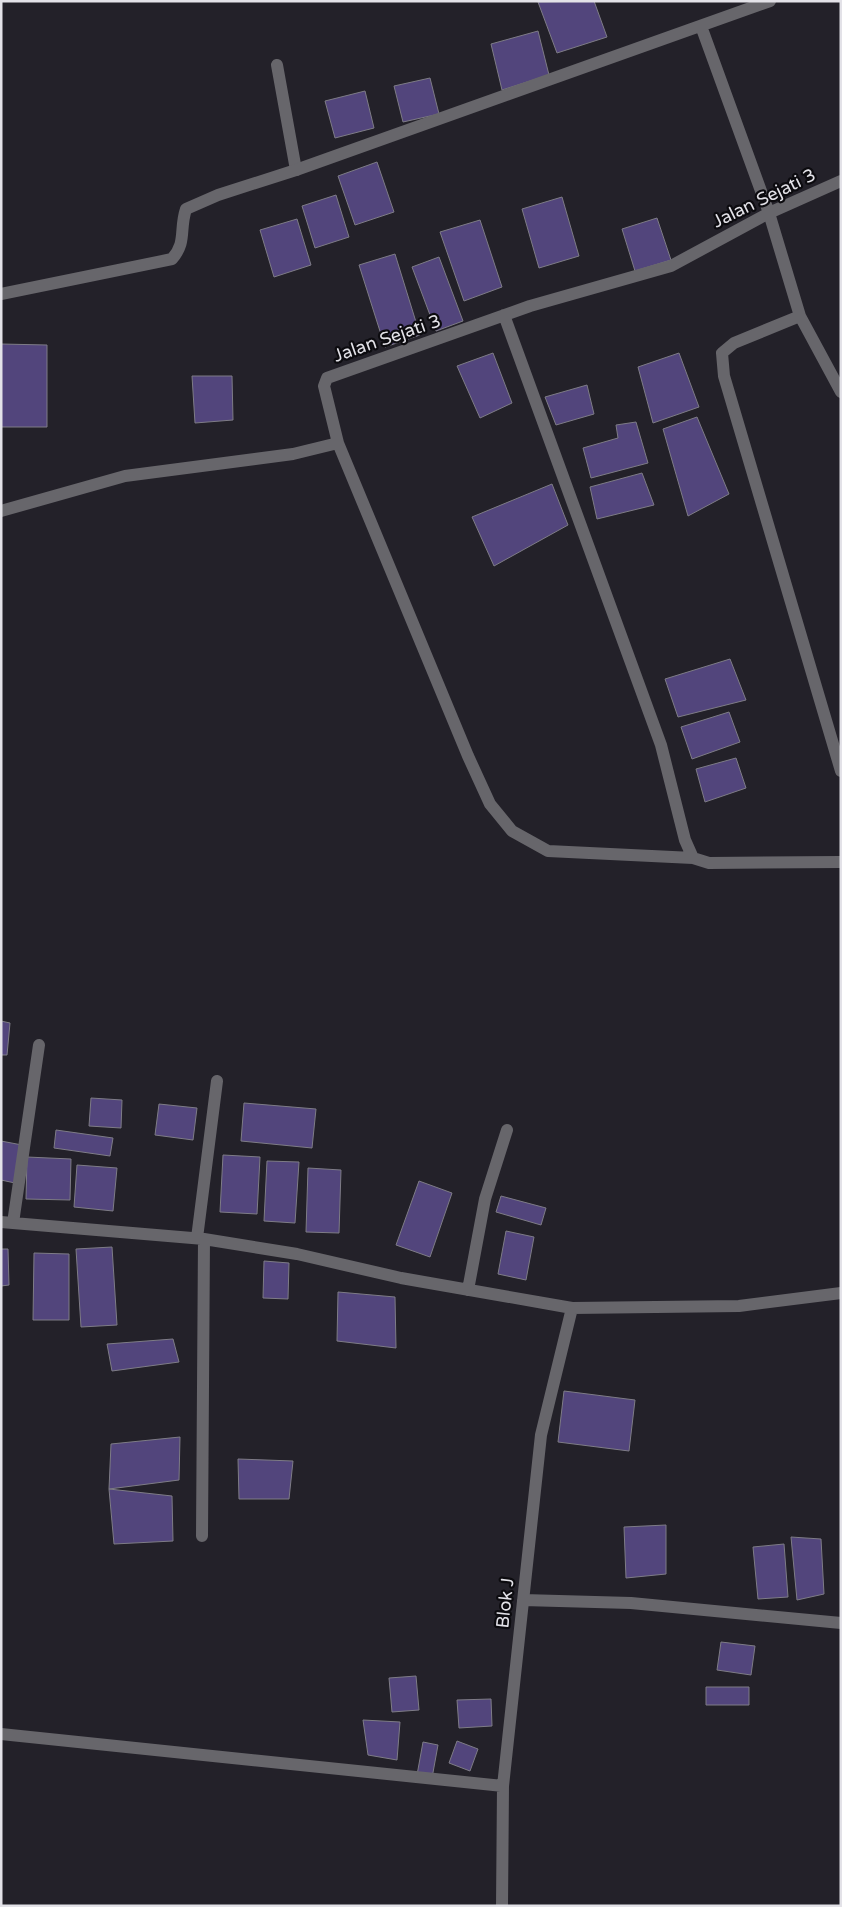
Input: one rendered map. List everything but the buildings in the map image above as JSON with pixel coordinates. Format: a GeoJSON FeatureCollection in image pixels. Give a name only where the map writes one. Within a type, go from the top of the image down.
{"type":"FeatureCollection","features":[{"type":"Feature","properties":{"kind":"street"},"geometry":{"type":"LineString","coordinates":[[1,294],[172,259],[181,248],[182,221],[186,209],[218,195],[296,170],[770,1]]}},
{"type":"Feature","properties":{"kind":"street"},"geometry":{"type":"LineString","coordinates":[[701,26],[769,212],[800,316],[841,392]]}},
{"type":"Feature","properties":{"kind":"street"},"geometry":{"type":"LineString","coordinates":[[277,65],[296,170]]}},
{"type":"Feature","properties":{"kind":"street","name":"Jalan Sejati 3"},"geometry":{"type":"LineString","coordinates":[[338,442],[324,386],[327,378],[504,316],[671,266],[769,212],[841,181]]}},
{"type":"Feature","properties":{"kind":"street"},"geometry":{"type":"LineString","coordinates":[[504,316],[661,745],[685,840],[693,858]]}},
{"type":"Feature","properties":{"kind":"street"},"geometry":{"type":"LineString","coordinates":[[800,316],[734,343],[722,353],[724,376],[841,771]]}},
{"type":"Feature","properties":{"kind":"street"},"geometry":{"type":"LineString","coordinates":[[1,511],[125,476],[293,454],[338,442],[468,756],[490,804],[512,831],[548,851],[693,858],[709,864],[841,862]]}},
{"type":"Feature","properties":{"kind":"street"},"geometry":{"type":"LineString","coordinates":[[39,1046],[7,1222],[200,1239],[297,1254],[401,1278],[572,1308],[739,1306],[841,1293]]}},
{"type":"Feature","properties":{"kind":"street"},"geometry":{"type":"LineString","coordinates":[[202,1536],[200,1239],[217,1081]]}},
{"type":"Feature","properties":{"kind":"street"},"geometry":{"type":"LineString","coordinates":[[468,1290],[485,1199],[506,1130]]}},
{"type":"Feature","properties":{"kind":"street","name":"Blok J"},"geometry":{"type":"LineString","coordinates":[[502,1906],[503,1786],[541,1435],[572,1308]]}},
{"type":"Feature","properties":{"kind":"street"},"geometry":{"type":"LineString","coordinates":[[523,1600],[632,1603],[841,1623]]}},
{"type":"Feature","properties":{"kind":"street"},"geometry":{"type":"LineString","coordinates":[[1,1734],[503,1786]]}}]}
